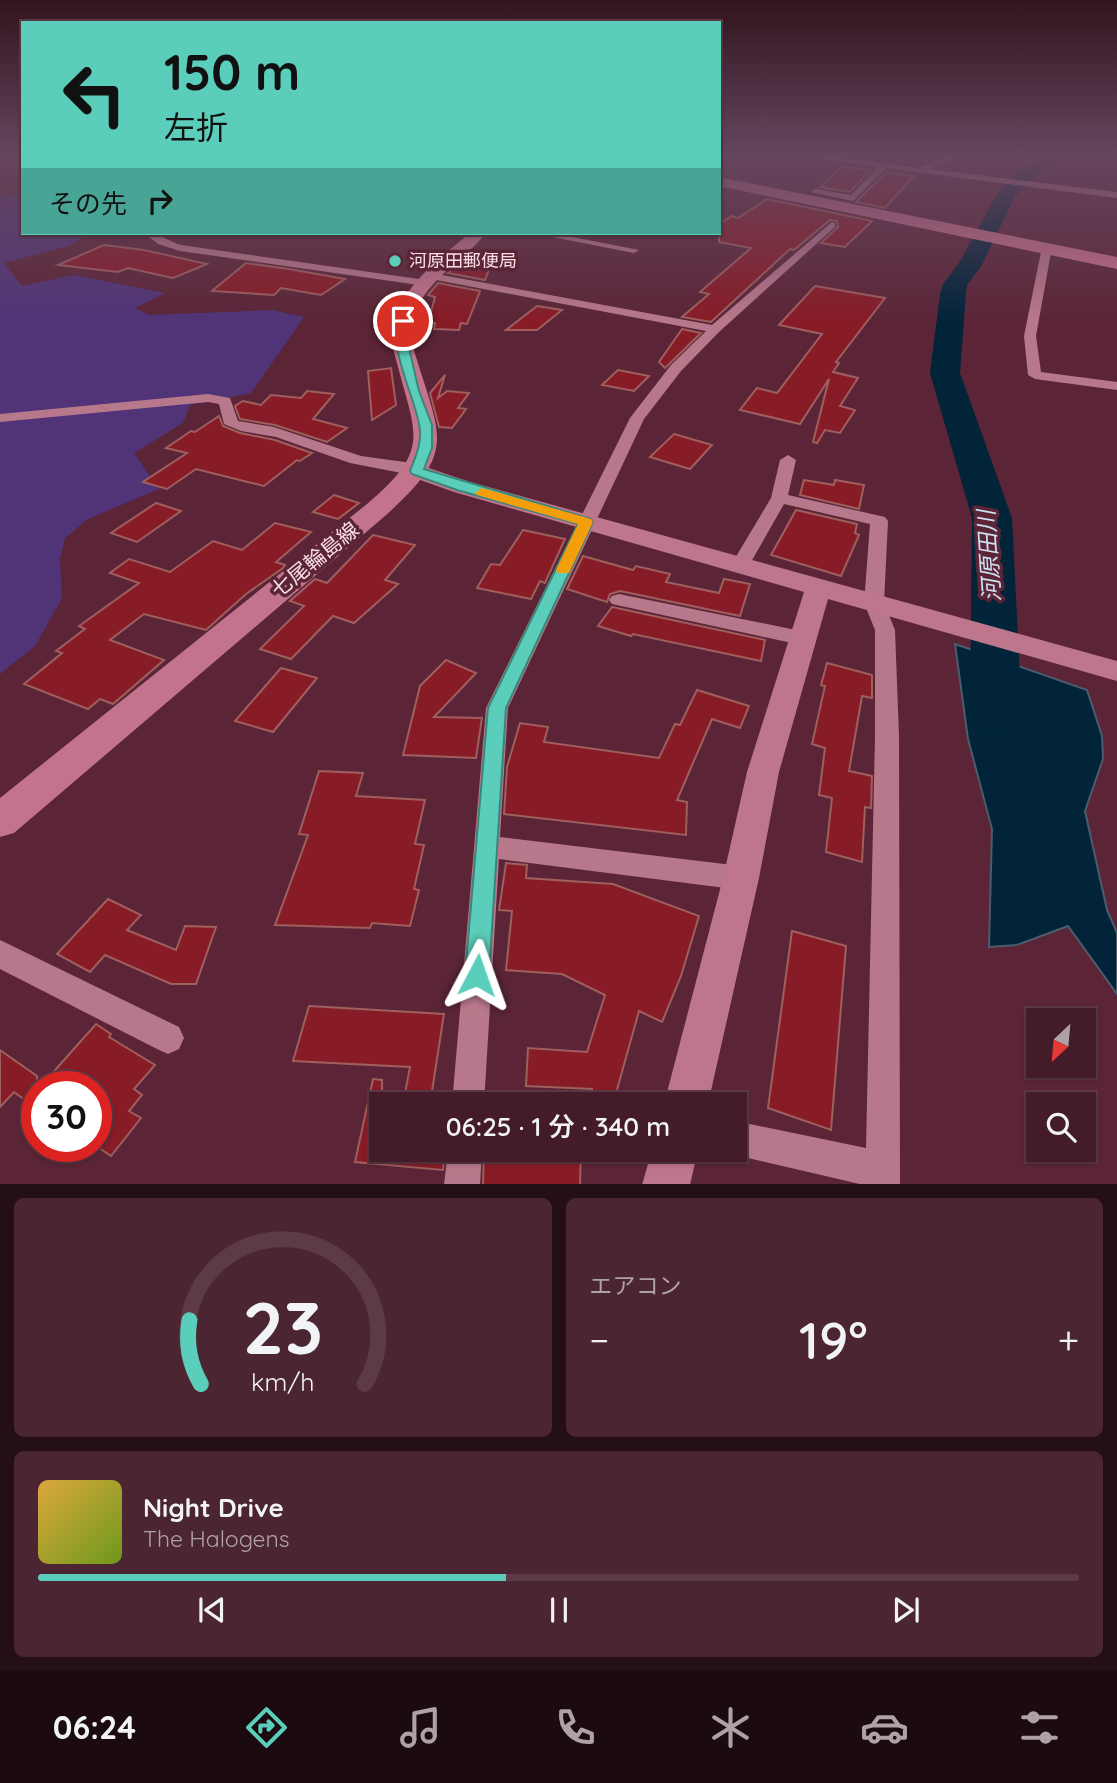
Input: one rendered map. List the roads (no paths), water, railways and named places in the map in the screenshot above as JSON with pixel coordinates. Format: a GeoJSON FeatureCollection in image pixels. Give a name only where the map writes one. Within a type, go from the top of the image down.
{"type":"FeatureCollection","features":[{"type":"Feature","properties":{"kind":"highway"},"geometry":{"type":"LineString","coordinates":[[873,211],[1117,262]]}},
{"type":"Feature","properties":{"kind":"main road"},"geometry":{"type":"LineString","coordinates":[[417,471],[426,448],[426,425],[413,391],[400,331],[412,303],[429,279],[476,235]]}},
{"type":"Feature","properties":{"kind":"main road","name":"七尾輪島線"},"geometry":{"type":"LineString","coordinates":[[0,821],[376,510],[417,471]]}},
{"type":"Feature","properties":{"kind":"street"},"geometry":{"type":"LineString","coordinates":[[469,1092],[497,708],[637,418],[676,368],[715,329],[832,225]]}},
{"type":"Feature","properties":{"kind":"street"},"geometry":{"type":"LineString","coordinates":[[156,235],[180,248],[315,271],[429,279],[715,329]]}},
{"type":"Feature","properties":{"kind":"street"},"geometry":{"type":"LineString","coordinates":[[548,235],[634,250]]}},
{"type":"Feature","properties":{"kind":"street"},"geometry":{"type":"LineString","coordinates":[[1040,245],[1040,273],[1030,336],[1035,375],[1117,386]]}},
{"type":"Feature","properties":{"kind":"street"},"geometry":{"type":"LineString","coordinates":[[0,418],[208,398],[225,401],[231,424],[243,429],[268,430],[372,464],[398,464],[461,487],[1117,671]]}},
{"type":"Feature","properties":{"kind":"street"},"geometry":{"type":"LineString","coordinates":[[740,565],[779,498],[788,460]]}},
{"type":"Feature","properties":{"kind":"street"},"geometry":{"type":"LineString","coordinates":[[747,1141],[883,1177],[887,736],[885,630],[874,603],[879,521],[779,498]]}},
{"type":"Feature","properties":{"kind":"street"},"geometry":{"type":"LineString","coordinates":[[688,1092],[741,878],[763,772],[818,587]]}},
{"type":"Feature","properties":{"kind":"street"},"geometry":{"type":"LineString","coordinates":[[620,600],[802,638]]}},
{"type":"Feature","properties":{"kind":"street"},"geometry":{"type":"LineString","coordinates":[[486,846],[741,878]]}},
{"type":"Feature","properties":{"kind":"street"},"geometry":{"type":"LineString","coordinates":[[0,954],[168,1038]]}},
{"type":"Feature","properties":{"kind":"street"},"geometry":{"type":"LineString","coordinates":[[462,1184],[464,1162]]}},
{"type":"Feature","properties":{"kind":"street"},"geometry":{"type":"LineString","coordinates":[[666,1184],[671,1162]]}},
{"type":"Feature","properties":{"kind":"water"},"geometry":{"type":"Polygon","coordinates":[[[955,644],[1087,690],[1102,736],[1103,759],[1085,811],[1107,910],[1117,933],[1117,994],[1068,926],[1017,945],[989,947],[992,829],[968,739],[955,644]]]}},
{"type":"Feature","properties":{"kind":"waterway","name":"河原田川"},"geometry":{"type":"LineString","coordinates":[[996,717],[992,518],[945,373],[955,284],[970,265],[998,211]]}},
{"type":"Feature","properties":{"kind":"place","name":"河原田郵便局"},"geometry":{"type":"Point","coordinates":[395,261]}}]}
